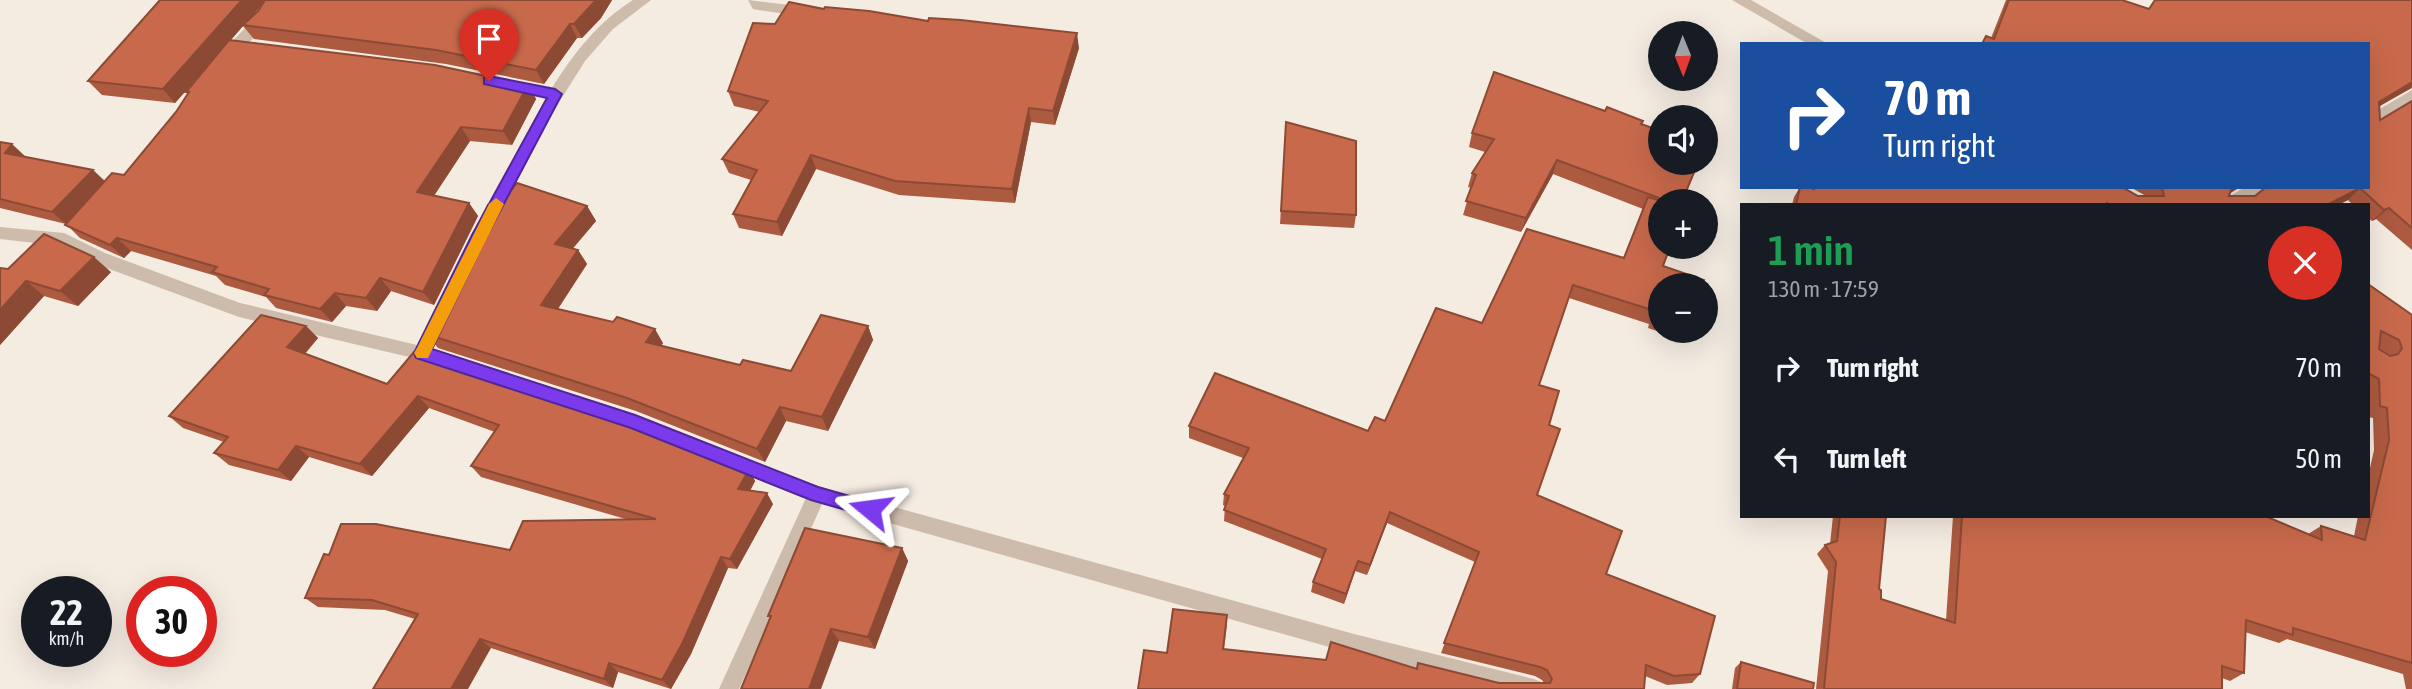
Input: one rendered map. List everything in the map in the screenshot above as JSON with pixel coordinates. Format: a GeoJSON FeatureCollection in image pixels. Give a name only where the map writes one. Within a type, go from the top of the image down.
{"type":"FeatureCollection","features":[{"type":"Feature","properties":{"kind":"street"},"geometry":{"type":"LineString","coordinates":[[212,74],[234,45],[262,20],[275,0]]}},
{"type":"Feature","properties":{"kind":"street"},"geometry":{"type":"LineString","coordinates":[[474,247],[555,94],[590,42],[611,21],[644,0]]}},
{"type":"Feature","properties":{"kind":"street"},"geometry":{"type":"LineString","coordinates":[[755,0],[758,5],[825,14]]}},
{"type":"Feature","properties":{"kind":"street"},"geometry":{"type":"LineString","coordinates":[[1739,0],[1817,42]]}},
{"type":"Feature","properties":{"kind":"street"},"geometry":{"type":"LineString","coordinates":[[234,45],[261,48]]}},
{"type":"Feature","properties":{"kind":"street"},"geometry":{"type":"LineString","coordinates":[[494,82],[555,94]]}},
{"type":"Feature","properties":{"kind":"street"},"geometry":{"type":"LineString","coordinates":[[2370,122],[2412,96]]}},
{"type":"Feature","properties":{"kind":"street"},"geometry":{"type":"LineString","coordinates":[[2231,203],[2255,189]]}},
{"type":"Feature","properties":{"kind":"street"},"geometry":{"type":"LineString","coordinates":[[64,240],[79,227]]}},
{"type":"Feature","properties":{"kind":"street"},"geometry":{"type":"LineString","coordinates":[[0,233],[64,240],[99,258],[239,310],[422,353],[635,422],[817,494],[1354,644],[1534,689]]}},
{"type":"Feature","properties":{"kind":"street"},"geometry":{"type":"LineString","coordinates":[[422,353],[462,271]]}},
{"type":"Feature","properties":{"kind":"street"},"geometry":{"type":"LineString","coordinates":[[729,689],[817,494]]}},
{"type":"Feature","properties":{"kind":"building"},"geometry":{"type":"Polygon","coordinates":[[[160,0],[242,0],[163,89],[88,81],[160,0]]]}},
{"type":"Feature","properties":{"kind":"building"},"geometry":{"type":"Polygon","coordinates":[[[265,0],[596,0],[574,24],[570,24],[536,70],[436,50],[243,25],[265,0]]]}},
{"type":"Feature","properties":{"kind":"building"},"geometry":{"type":"Polygon","coordinates":[[[2009,0],[2122,0],[2149,9],[2155,0],[2412,0],[2412,82],[2379,102],[2380,120],[2412,101],[2412,228],[2389,208],[2384,210],[2361,189],[2370,189],[2370,42],[1983,42],[1986,36],[1994,39],[2009,0]]]}},
{"type":"Feature","properties":{"kind":"building"},"geometry":{"type":"Polygon","coordinates":[[[789,2],[824,9],[869,11],[928,21],[929,18],[961,20],[1077,33],[1053,111],[1029,108],[1012,189],[895,181],[811,155],[777,222],[733,214],[757,170],[722,159],[768,101],[728,91],[753,23],[775,24],[789,2]]]}},
{"type":"Feature","properties":{"kind":"building"},"geometry":{"type":"Polygon","coordinates":[[[229,40],[435,65],[528,85],[503,131],[461,127],[417,192],[469,203],[423,292],[380,278],[366,298],[335,293],[320,309],[264,295],[269,289],[212,272],[217,267],[117,238],[110,245],[65,225],[112,173],[124,175],[176,112],[189,92],[186,92],[229,40]]]}},
{"type":"Feature","properties":{"kind":"building"},"geometry":{"type":"Polygon","coordinates":[[[1494,72],[1605,111],[1607,107],[1643,121],[1641,124],[1648,126],[1648,175],[1693,175],[1687,189],[1648,189],[1648,194],[1557,160],[1526,218],[1466,201],[1476,175],[1472,173],[1494,139],[1472,133],[1494,72]]]}},
{"type":"Feature","properties":{"kind":"building"},"geometry":{"type":"Polygon","coordinates":[[[1286,122],[1356,141],[1356,215],[1281,211],[1286,122]]]}},
{"type":"Feature","properties":{"kind":"building"},"geometry":{"type":"Polygon","coordinates":[[[0,142],[12,144],[5,153],[93,170],[52,212],[0,199],[0,142]]]}},
{"type":"Feature","properties":{"kind":"building"},"geometry":{"type":"Polygon","coordinates":[[[517,183],[587,206],[555,244],[578,250],[541,305],[613,322],[617,317],[655,329],[646,342],[740,365],[743,360],[791,371],[821,315],[868,326],[822,417],[780,407],[757,449],[627,398],[426,334],[453,301],[442,297],[488,205],[496,207],[517,183]]]}},
{"type":"Feature","properties":{"kind":"building"},"geometry":{"type":"Polygon","coordinates":[[[1800,189],[2126,189],[2138,196],[2164,196],[2162,189],[2231,189],[2229,196],[2255,196],[2264,189],[2358,189],[2331,203],[1796,203],[1800,189]]]}},
{"type":"Feature","properties":{"kind":"building"},"geometry":{"type":"Polygon","coordinates":[[[1648,197],[1648,259],[1666,259],[1663,266],[1684,273],[1648,273],[1648,309],[1573,285],[1539,385],[1559,391],[1549,425],[1560,429],[1537,495],[1622,531],[1606,574],[1715,616],[1700,674],[1674,676],[1646,665],[1644,689],[1138,689],[1144,650],[1167,653],[1173,609],[1227,615],[1223,649],[1326,660],[1331,642],[1417,669],[1418,663],[1499,683],[1550,683],[1552,679],[1547,670],[1540,667],[1444,643],[1479,552],[1390,512],[1370,565],[1358,561],[1346,594],[1313,582],[1326,549],[1224,510],[1229,496],[1224,494],[1249,448],[1189,426],[1215,373],[1368,431],[1375,417],[1385,421],[1436,308],[1482,323],[1527,229],[1624,258],[1648,197]]]}},
{"type":"Feature","properties":{"kind":"building"},"geometry":{"type":"Polygon","coordinates":[[[44,234],[94,257],[60,291],[26,281],[0,310],[0,268],[8,269],[44,234]]]}},
{"type":"Feature","properties":{"kind":"building"},"geometry":{"type":"Polygon","coordinates":[[[2370,285],[2412,315],[2412,663],[2293,628],[2293,635],[2246,620],[2244,673],[2222,666],[2222,689],[1824,689],[1836,562],[1825,545],[1837,541],[1840,518],[1886,518],[1879,589],[1881,599],[1955,623],[1962,518],[2270,518],[2322,540],[2321,526],[2365,540],[2389,440],[2387,408],[2380,406],[2379,379],[2370,374],[2370,285]],[[2381,331],[2379,349],[2390,356],[2398,354],[2402,348],[2399,340],[2381,331]]]}},
{"type":"Feature","properties":{"kind":"building"},"geometry":{"type":"Polygon","coordinates":[[[261,315],[306,326],[287,347],[387,384],[414,352],[622,420],[749,470],[738,489],[767,493],[730,559],[721,557],[682,644],[662,680],[609,663],[604,679],[480,639],[451,689],[373,689],[418,614],[372,600],[305,598],[324,554],[329,555],[341,524],[376,524],[510,550],[523,521],[656,519],[471,466],[499,425],[418,396],[360,464],[296,446],[278,470],[214,453],[228,437],[169,416],[261,315]]]}},
{"type":"Feature","properties":{"kind":"building"},"geometry":{"type":"Polygon","coordinates":[[[805,528],[902,548],[868,637],[831,629],[809,689],[741,689],[771,616],[768,616],[805,528]]]}},
{"type":"Feature","properties":{"kind":"building"},"geometry":{"type":"Polygon","coordinates":[[[1741,662],[1814,683],[1813,689],[1737,689],[1741,662]]]}},
{"type":"Feature","properties":{"kind":"slow traffic"},"geometry":{"type":"LineString","coordinates":[[422,353],[496,204]]}},
{"type":"Feature","properties":{"kind":"route"},"geometry":{"type":"LineString","coordinates":[[489,81],[555,94],[479,235],[422,353],[635,422],[817,494],[870,509]]}}]}
